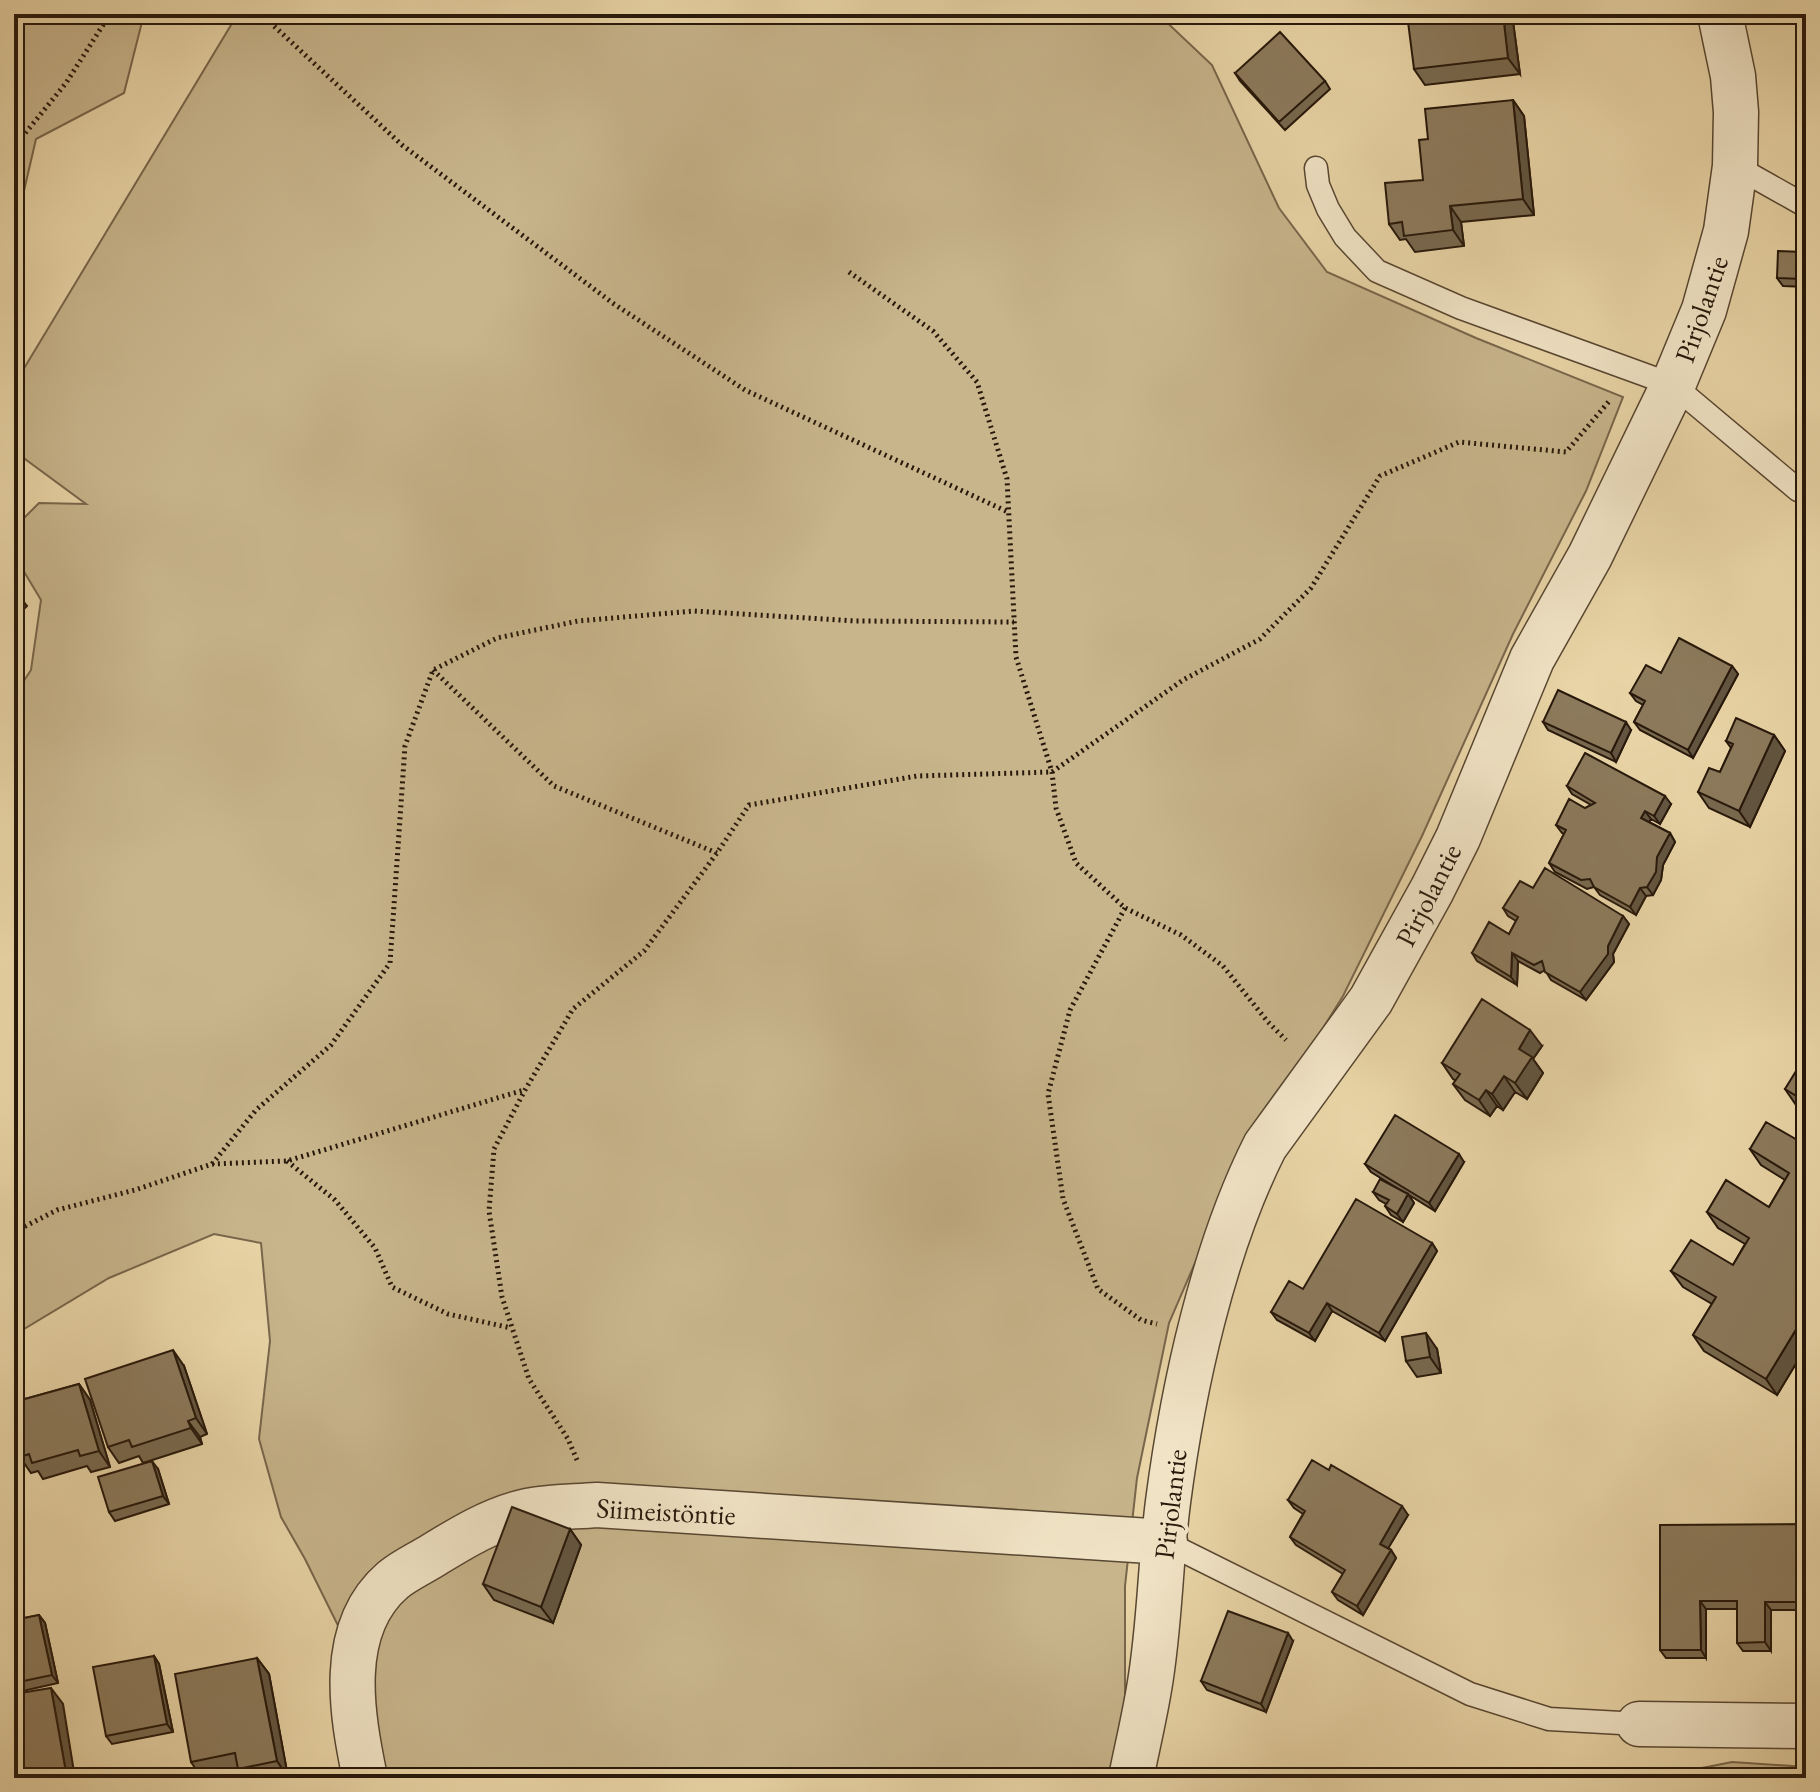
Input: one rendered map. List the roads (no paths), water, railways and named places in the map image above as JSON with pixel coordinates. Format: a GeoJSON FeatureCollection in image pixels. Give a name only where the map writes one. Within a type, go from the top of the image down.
{"type":"FeatureCollection","features":[{"type":"Feature","properties":{"kind":"street","name":"Pirjolantie"},"geometry":{"type":"LineString","coordinates":[[1131,1778],[1150,1687],[1175,1455],[1200,1335],[1225,1244],[1265,1146],[1371,1000],[1432,890],[1458,838],[1532,659],[1590,556],[1654,378],[1704,310],[1726,231],[1735,166],[1733,76],[1720,14]]}},
{"type":"Feature","properties":{"kind":"street","name":"Siimeistöntie"},"geometry":{"type":"LineString","coordinates":[[365,1778],[354,1721],[352,1683],[359,1637],[379,1594],[394,1579],[492,1522],[525,1511],[597,1505],[1165,1542]]}},
{"type":"Feature","properties":{"kind":"street"},"geometry":{"type":"LineString","coordinates":[[1639,1724],[1806,1726]]}},
{"type":"Feature","properties":{"kind":"lane"},"geometry":{"type":"LineString","coordinates":[[1735,166],[1806,206]]}},
{"type":"Feature","properties":{"kind":"lane"},"geometry":{"type":"LineString","coordinates":[[1316,168],[1318,185],[1328,209],[1345,237],[1377,271],[1461,308],[1654,378],[1798,490],[1806,493]]}},
{"type":"Feature","properties":{"kind":"lane"},"geometry":{"type":"LineString","coordinates":[[1165,1542],[1470,1694],[1549,1719],[1639,1724]]}}]}
